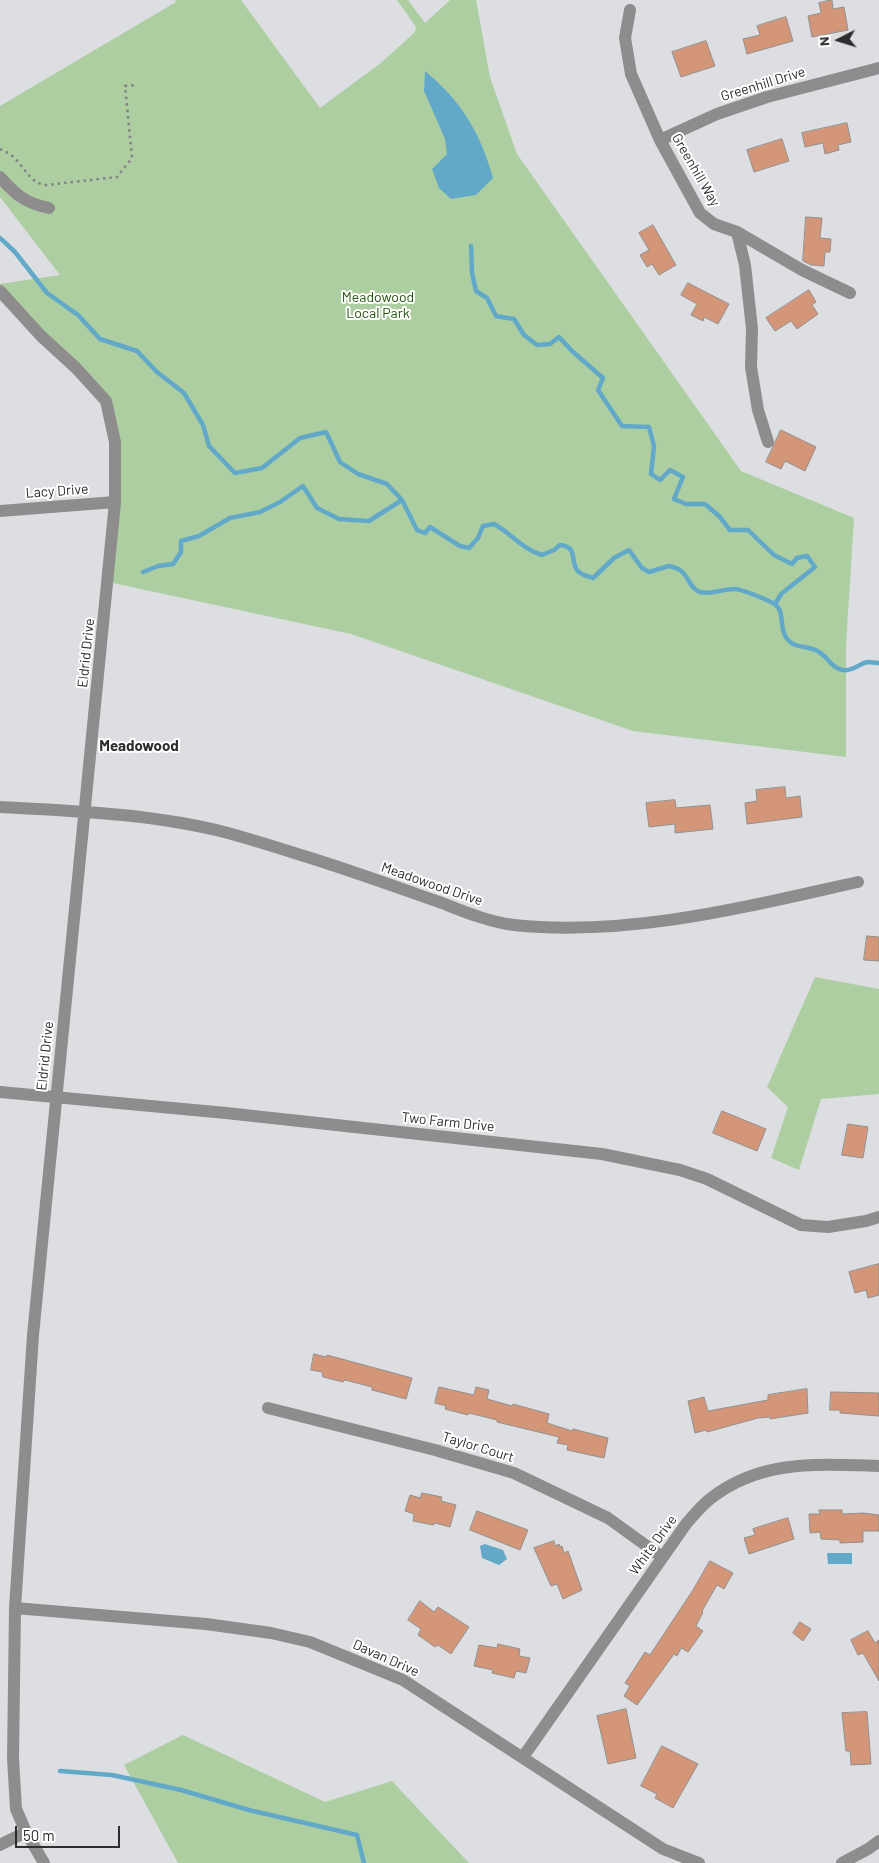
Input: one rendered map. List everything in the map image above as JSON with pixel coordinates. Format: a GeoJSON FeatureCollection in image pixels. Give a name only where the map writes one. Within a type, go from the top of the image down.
{"type":"FeatureCollection","features":[{"type":"Feature","properties":{"kind":"street","name":"Greenhill Way"},"geometry":{"type":"LineString","coordinates":[[630,10],[625,38],[631,74],[660,140],[700,213],[714,224],[737,232],[802,270],[850,293]]}},
{"type":"Feature","properties":{"kind":"street","name":"Greenhill Drive"},"geometry":{"type":"LineString","coordinates":[[660,140],[717,114],[767,97],[879,68]]}},
{"type":"Feature","properties":{"kind":"street"},"geometry":{"type":"LineString","coordinates":[[0,177],[21,199],[33,205],[49,208]]}},
{"type":"Feature","properties":{"kind":"street"},"geometry":{"type":"LineString","coordinates":[[737,232],[745,265],[752,329],[751,367],[758,410],[768,442]]}},
{"type":"Feature","properties":{"kind":"street","name":"Eldrid Drive"},"geometry":{"type":"LineString","coordinates":[[0,290],[41,336],[76,368],[106,401],[114,442],[115,502],[32,1348],[15,1608],[14,1767],[16,1810],[44,1863]]}},
{"type":"Feature","properties":{"kind":"street","name":"Lacy Drive"},"geometry":{"type":"LineString","coordinates":[[0,510],[115,502]]}},
{"type":"Feature","properties":{"kind":"street","name":"Meadowood Drive"},"geometry":{"type":"LineString","coordinates":[[0,807],[85,811],[161,820],[226,832],[306,856],[479,916],[512,925],[570,928],[634,925],[722,912],[858,882]]}},
{"type":"Feature","properties":{"kind":"street","name":"Two Farm Drive"},"geometry":{"type":"LineString","coordinates":[[0,1092],[226,1113],[602,1154],[680,1170],[707,1179],[802,1225],[828,1227],[879,1217]]}},
{"type":"Feature","properties":{"kind":"street","name":"Taylor Court"},"geometry":{"type":"LineString","coordinates":[[268,1408],[435,1450],[514,1473],[608,1518],[662,1557]]}},
{"type":"Feature","properties":{"kind":"street","name":"White Drive"},"geometry":{"type":"LineString","coordinates":[[523,1757],[662,1557],[686,1524],[709,1500],[734,1483],[771,1469],[822,1464],[879,1466]]}},
{"type":"Feature","properties":{"kind":"street","name":"Davan Drive"},"geometry":{"type":"LineString","coordinates":[[15,1608],[206,1624],[271,1632],[310,1642],[403,1680],[663,1849],[699,1863]]}},
{"type":"Feature","properties":{"kind":"street"},"geometry":{"type":"LineString","coordinates":[[0,1845],[26,1832]]}},
{"type":"Feature","properties":{"kind":"street"},"geometry":{"type":"LineString","coordinates":[[842,1863],[879,1841]]}},
{"type":"Feature","properties":{"kind":"path"},"geometry":{"type":"LineString","coordinates":[[0,149],[12,155],[23,170],[40,184],[47,185],[117,177],[132,158],[125,86],[137,85]]}},
{"type":"Feature","properties":{"kind":"green space","name":"Meadowood Local Park"},"geometry":{"type":"Polygon","coordinates":[[[175,0],[241,0],[320,108],[382,62],[415,32],[416,27],[397,0],[408,0],[425,23],[450,0],[476,0],[490,77],[517,154],[741,471],[854,518],[846,645],[846,757],[633,731],[351,634],[108,582],[115,502],[106,401],[0,291],[0,284],[60,275],[0,197],[0,106],[176,2],[175,0]]]}},
{"type":"Feature","properties":{"kind":"green space"},"geometry":{"type":"Polygon","coordinates":[[[815,977],[879,989],[879,1094],[821,1099],[799,1170],[771,1158],[788,1107],[767,1087],[815,977]]]}},
{"type":"Feature","properties":{"kind":"green space"},"geometry":{"type":"Polygon","coordinates":[[[183,1735],[325,1802],[392,1781],[469,1863],[178,1863],[124,1765],[183,1735]]]}},
{"type":"Feature","properties":{"kind":"water"},"geometry":{"type":"Polygon","coordinates":[[[425,71],[459,106],[476,132],[482,146],[493,178],[476,195],[451,199],[439,188],[432,169],[447,154],[445,139],[424,91],[425,71]]]}},
{"type":"Feature","properties":{"kind":"water"},"geometry":{"type":"Polygon","coordinates":[[[485,1544],[503,1550],[507,1559],[499,1565],[482,1558],[480,1546],[485,1544]]]}},
{"type":"Feature","properties":{"kind":"water"},"geometry":{"type":"Polygon","coordinates":[[[827,1553],[852,1553],[852,1564],[828,1564],[827,1553]]]}},
{"type":"Feature","properties":{"kind":"building"},"geometry":{"type":"Polygon","coordinates":[[[832,0],[833,9],[844,7],[848,30],[812,37],[808,16],[821,13],[819,3],[832,0]]]}},
{"type":"Feature","properties":{"kind":"building"},"geometry":{"type":"Polygon","coordinates":[[[786,17],[793,41],[747,54],[743,39],[760,35],[757,26],[786,17]]]}},
{"type":"Feature","properties":{"kind":"building"},"geometry":{"type":"Polygon","coordinates":[[[706,41],[715,66],[681,77],[672,52],[706,41]]]}},
{"type":"Feature","properties":{"kind":"building"},"geometry":{"type":"Polygon","coordinates":[[[847,123],[851,142],[838,145],[839,150],[825,154],[823,143],[805,147],[802,133],[847,123]]]}},
{"type":"Feature","properties":{"kind":"building"},"geometry":{"type":"Polygon","coordinates":[[[782,139],[789,161],[754,172],[747,150],[782,139]]]}},
{"type":"Feature","properties":{"kind":"building"},"geometry":{"type":"Polygon","coordinates":[[[806,217],[822,218],[820,238],[831,239],[830,252],[825,252],[824,266],[811,265],[803,261],[806,217]]]}},
{"type":"Feature","properties":{"kind":"building"},"geometry":{"type":"Polygon","coordinates":[[[653,225],[676,265],[659,275],[652,264],[647,267],[640,255],[649,250],[639,233],[653,225]]]}},
{"type":"Feature","properties":{"kind":"building"},"geometry":{"type":"Polygon","coordinates":[[[688,283],[729,304],[718,324],[704,317],[703,321],[691,315],[697,304],[681,295],[688,283]]]}},
{"type":"Feature","properties":{"kind":"building"},"geometry":{"type":"Polygon","coordinates":[[[809,290],[816,302],[812,305],[818,314],[797,329],[791,321],[775,331],[766,318],[809,290]]]}},
{"type":"Feature","properties":{"kind":"building"},"geometry":{"type":"Polygon","coordinates":[[[781,430],[816,447],[805,471],[785,461],[781,469],[766,462],[781,430]]]}},
{"type":"Feature","properties":{"kind":"building"},"geometry":{"type":"Polygon","coordinates":[[[785,787],[786,798],[800,796],[802,817],[747,824],[745,803],[757,801],[756,790],[785,787]]]}},
{"type":"Feature","properties":{"kind":"building"},"geometry":{"type":"Polygon","coordinates":[[[675,800],[676,808],[710,805],[713,829],[675,833],[675,824],[649,827],[646,803],[675,800]]]}},
{"type":"Feature","properties":{"kind":"building"},"geometry":{"type":"Polygon","coordinates":[[[867,936],[879,937],[879,961],[864,960],[867,936]]]}},
{"type":"Feature","properties":{"kind":"building"},"geometry":{"type":"Polygon","coordinates":[[[722,1111],[766,1129],[757,1151],[713,1133],[722,1111]]]}},
{"type":"Feature","properties":{"kind":"building"},"geometry":{"type":"Polygon","coordinates":[[[848,1124],[868,1127],[863,1158],[842,1155],[848,1124]]]}},
{"type":"Feature","properties":{"kind":"building"},"geometry":{"type":"Polygon","coordinates":[[[879,1264],[879,1295],[868,1298],[866,1290],[855,1293],[849,1272],[879,1264]]]}},
{"type":"Feature","properties":{"kind":"building"},"geometry":{"type":"Polygon","coordinates":[[[314,1354],[326,1357],[327,1355],[412,1378],[406,1399],[372,1390],[372,1387],[323,1377],[322,1372],[311,1370],[314,1354]]]}},
{"type":"Feature","properties":{"kind":"building"},"geometry":{"type":"Polygon","coordinates":[[[439,1387],[474,1395],[476,1387],[489,1390],[487,1399],[549,1414],[547,1423],[572,1431],[573,1429],[608,1438],[604,1458],[567,1450],[568,1445],[557,1443],[559,1437],[469,1413],[468,1415],[445,1409],[446,1406],[435,1403],[439,1387]]]}},
{"type":"Feature","properties":{"kind":"building"},"geometry":{"type":"Polygon","coordinates":[[[807,1389],[808,1413],[770,1419],[770,1417],[758,1418],[707,1432],[706,1430],[695,1433],[688,1401],[704,1397],[708,1411],[768,1400],[768,1395],[807,1389]]]}},
{"type":"Feature","properties":{"kind":"building"},"geometry":{"type":"Polygon","coordinates":[[[831,1392],[879,1393],[879,1416],[840,1413],[840,1410],[830,1410],[831,1392]]]}},
{"type":"Feature","properties":{"kind":"building"},"geometry":{"type":"Polygon","coordinates":[[[422,1493],[442,1497],[441,1501],[456,1505],[450,1527],[435,1523],[433,1525],[413,1521],[414,1514],[405,1511],[410,1495],[420,1498],[422,1493]]]}},
{"type":"Feature","properties":{"kind":"building"},"geometry":{"type":"Polygon","coordinates":[[[819,1510],[842,1510],[842,1514],[863,1513],[879,1515],[879,1531],[863,1531],[863,1542],[840,1543],[840,1540],[821,1539],[820,1532],[810,1533],[809,1514],[820,1514],[819,1510]]]}},
{"type":"Feature","properties":{"kind":"building"},"geometry":{"type":"Polygon","coordinates":[[[477,1511],[528,1530],[520,1550],[470,1530],[477,1511]]]}},
{"type":"Feature","properties":{"kind":"building"},"geometry":{"type":"Polygon","coordinates":[[[788,1518],[794,1539],[749,1554],[744,1538],[755,1535],[753,1529],[788,1518]]]}},
{"type":"Feature","properties":{"kind":"building"},"geometry":{"type":"Polygon","coordinates":[[[554,1541],[555,1546],[559,1544],[560,1547],[562,1546],[564,1553],[568,1551],[582,1590],[563,1599],[557,1584],[551,1586],[534,1548],[554,1541]]]}},
{"type":"Feature","properties":{"kind":"building"},"geometry":{"type":"Polygon","coordinates":[[[710,1561],[733,1573],[724,1589],[717,1585],[702,1611],[696,1626],[703,1631],[688,1652],[681,1648],[677,1656],[674,1654],[637,1705],[624,1696],[630,1686],[625,1683],[645,1652],[650,1655],[710,1561]]]}},
{"type":"Feature","properties":{"kind":"building"},"geometry":{"type":"Polygon","coordinates":[[[420,1601],[434,1612],[438,1607],[469,1627],[451,1654],[438,1645],[435,1647],[418,1635],[421,1629],[408,1620],[420,1601]]]}},
{"type":"Feature","properties":{"kind":"building"},"geometry":{"type":"Polygon","coordinates":[[[800,1622],[811,1629],[803,1641],[793,1633],[800,1622]]]}},
{"type":"Feature","properties":{"kind":"building"},"geometry":{"type":"Polygon","coordinates":[[[868,1631],[875,1643],[879,1640],[879,1681],[863,1653],[858,1655],[851,1640],[868,1631]]]}},
{"type":"Feature","properties":{"kind":"building"},"geometry":{"type":"Polygon","coordinates":[[[498,1644],[520,1649],[519,1656],[530,1658],[526,1673],[516,1671],[514,1678],[492,1673],[493,1670],[474,1666],[479,1645],[497,1648],[498,1644]]]}},
{"type":"Feature","properties":{"kind":"building"},"geometry":{"type":"Polygon","coordinates":[[[626,1709],[636,1758],[608,1764],[597,1716],[626,1709]]]}},
{"type":"Feature","properties":{"kind":"building"},"geometry":{"type":"Polygon","coordinates":[[[867,1712],[871,1764],[851,1765],[850,1751],[846,1751],[842,1713],[867,1712]]]}},
{"type":"Feature","properties":{"kind":"building"},"geometry":{"type":"Polygon","coordinates":[[[662,1746],[698,1764],[673,1808],[655,1798],[657,1794],[641,1786],[662,1746]]]}},
{"type":"Feature","properties":{"kind":"waterway"},"geometry":{"type":"LineString","coordinates":[[0,238],[15,252],[47,293],[78,315],[100,339],[137,351],[157,372],[184,393],[203,425],[209,446],[235,473],[262,468],[300,438],[326,432],[340,462],[358,474],[387,484],[402,500],[417,530],[425,533],[430,527],[460,546],[469,548],[478,538],[483,526],[494,524],[529,549],[542,555],[560,545],[566,546],[573,554],[578,572],[593,578],[614,558],[629,550],[642,568],[649,572],[669,566],[676,568],[700,592],[708,593],[738,589],[773,603],[780,611],[783,630],[789,641],[798,646],[814,649],[839,669],[850,670],[868,662],[879,663]]}},
{"type":"Feature","properties":{"kind":"waterway"},"geometry":{"type":"LineString","coordinates":[[471,246],[472,273],[476,291],[487,298],[496,316],[514,319],[524,335],[537,345],[550,344],[559,337],[603,378],[598,390],[622,426],[649,427],[654,446],[651,474],[660,480],[670,470],[683,477],[674,499],[686,504],[705,504],[719,516],[730,530],[748,530],[774,555],[792,564],[797,558],[807,556],[815,567],[781,594],[775,604]]}},
{"type":"Feature","properties":{"kind":"waterway"},"geometry":{"type":"LineString","coordinates":[[143,572],[158,566],[173,564],[181,552],[181,541],[199,536],[230,518],[260,512],[280,502],[303,486],[317,508],[339,519],[369,521],[402,500]]}},
{"type":"Feature","properties":{"kind":"waterway"},"geometry":{"type":"LineString","coordinates":[[60,1771],[112,1775],[181,1790],[249,1810],[357,1835],[364,1863]]}},
{"type":"Feature","properties":{"kind":"district","name":"Meadowood"},"geometry":{"type":"Point","coordinates":[139,746]}}]}
